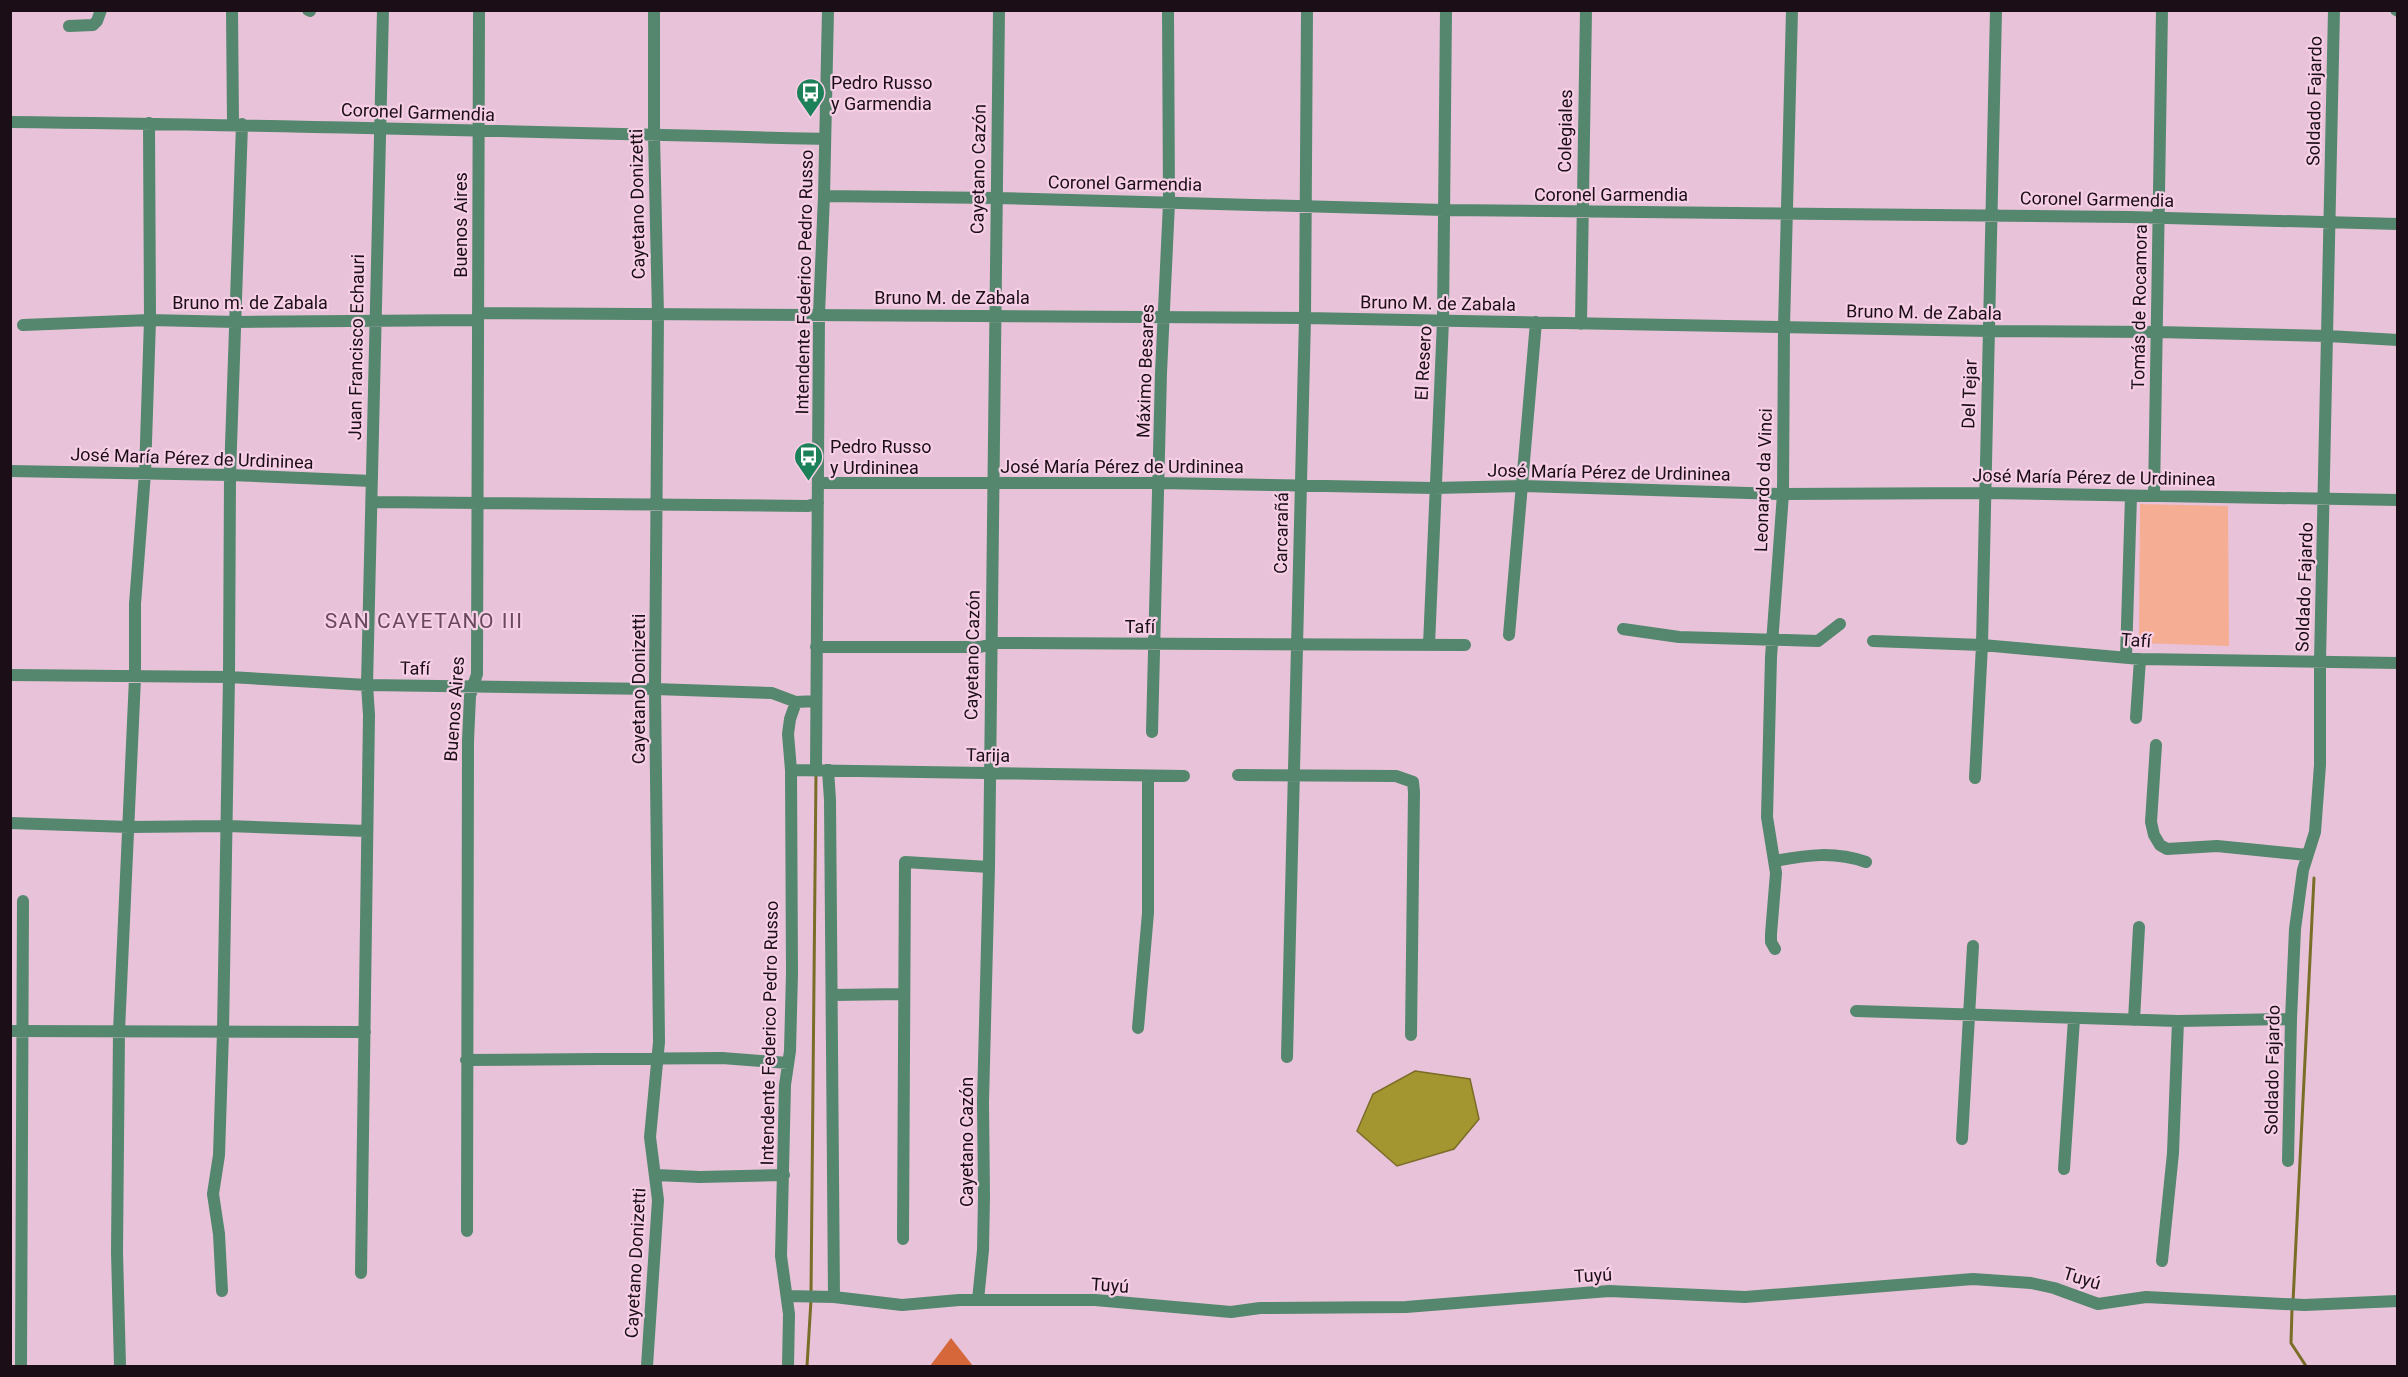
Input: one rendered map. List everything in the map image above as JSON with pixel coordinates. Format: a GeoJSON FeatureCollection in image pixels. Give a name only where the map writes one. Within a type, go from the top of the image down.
{"type":"FeatureCollection","features":[{"type":"Feature","properties":{"kind":"street"},"geometry":{"type":"LineString","coordinates":[[69,26],[93,25],[101,10]]}},
{"type":"Feature","properties":{"kind":"street"},"geometry":{"type":"LineString","coordinates":[[222,1291],[219,1234],[213,1194],[219,1155],[223,1032],[230,475],[236,322],[238,124],[232,10]]}},
{"type":"Feature","properties":{"kind":"street","name":"Juan Francisco Echauri"},"geometry":{"type":"LineString","coordinates":[[361,1273],[369,715],[367,685],[383,10]]}},
{"type":"Feature","properties":{"kind":"street","name":"Buenos Aires"},"geometry":{"type":"LineString","coordinates":[[467,1231],[468,741],[470,696],[477,674],[479,132],[477,56],[479,10]]}},
{"type":"Feature","properties":{"kind":"street","name":"Cayetano Donizetti"},"geometry":{"type":"LineString","coordinates":[[647,1366],[658,1200],[650,1137],[653,1089],[658,1059],[655,689],[658,315],[654,10]]}},
{"type":"Feature","properties":{"kind":"street","name":"Intendente Federico Pedro Russo"},"geometry":{"type":"LineString","coordinates":[[828,10],[819,314],[816,701],[822,770],[830,800],[834,1298]]}},
{"type":"Feature","properties":{"kind":"street","name":"Cayetano Cazón"},"geometry":{"type":"LineString","coordinates":[[978,1300],[983,1250],[983,1102],[989,867],[988,773],[999,10]]}},
{"type":"Feature","properties":{"kind":"street","name":"Máximo Besares"},"geometry":{"type":"LineString","coordinates":[[1152,732],[1168,202],[1168,10]]}},
{"type":"Feature","properties":{"kind":"street","name":"Carcarañá"},"geometry":{"type":"LineString","coordinates":[[1287,1057],[1305,318],[1307,10]]}},
{"type":"Feature","properties":{"kind":"street","name":"El Resero"},"geometry":{"type":"LineString","coordinates":[[1429,645],[1443,321],[1446,10]]}},
{"type":"Feature","properties":{"kind":"street","name":"Colegiales"},"geometry":{"type":"LineString","coordinates":[[1581,324],[1586,10]]}},
{"type":"Feature","properties":{"kind":"street","name":"Leonardo da Vinci"},"geometry":{"type":"LineString","coordinates":[[1775,949],[1771,942],[1771,934],[1776,873],[1767,817],[1772,640],[1783,494],[1784,327],[1792,10]]}},
{"type":"Feature","properties":{"kind":"street","name":"Del Tejar"},"geometry":{"type":"LineString","coordinates":[[1975,778],[1983,645],[1984,493],[1996,10]]}},
{"type":"Feature","properties":{"kind":"street","name":"Tomás de Rocamora"},"geometry":{"type":"LineString","coordinates":[[2154,496],[2162,10]]}},
{"type":"Feature","properties":{"kind":"street","name":"Soldado Fajardo"},"geometry":{"type":"LineString","coordinates":[[2288,1161],[2295,929],[2307,855],[2315,832],[2320,765],[2320,661],[2334,10]]}},
{"type":"Feature","properties":{"kind":"street","name":"Coronel Garmendia"},"geometry":{"type":"LineString","coordinates":[[10,122],[238,124],[380,130],[825,139]]}},
{"type":"Feature","properties":{"kind":"street"},"geometry":{"type":"LineString","coordinates":[[120,1366],[117,1252],[119,1031],[135,678],[135,604],[145,473],[150,320],[149,123]]}},
{"type":"Feature","properties":{"kind":"street","name":"Coronel Garmendia"},"geometry":{"type":"LineString","coordinates":[[824,196],[996,198],[1444,210],[1787,212],[2397,224]]}},
{"type":"Feature","properties":{"kind":"street","name":"Bruno M. de Zabala"},"geometry":{"type":"LineString","coordinates":[[477,316],[819,314],[1305,318],[2156,332],[2397,340]]}},
{"type":"Feature","properties":{"kind":"street","name":"Bruno m. de Zabala"},"geometry":{"type":"LineString","coordinates":[[23,325],[150,320],[236,322],[477,316]]}},
{"type":"Feature","properties":{"kind":"street"},"geometry":{"type":"LineString","coordinates":[[1509,635],[1536,322]]}},
{"type":"Feature","properties":{"kind":"street","name":"José María Pérez de Urdininea"},"geometry":{"type":"LineString","coordinates":[[10,471],[230,475],[372,481]]}},
{"type":"Feature","properties":{"kind":"street","name":"José María Pérez de Urdininea"},"geometry":{"type":"LineString","coordinates":[[819,483],[1160,483],[1434,488],[1523,486],[1783,494],[1984,493],[2397,500]]}},
{"type":"Feature","properties":{"kind":"street"},"geometry":{"type":"LineString","coordinates":[[2126,657],[2131,496]]}},
{"type":"Feature","properties":{"kind":"street"},"geometry":{"type":"LineString","coordinates":[[372,502],[656,506],[808,506],[818,503]]}},
{"type":"Feature","properties":{"kind":"street"},"geometry":{"type":"LineString","coordinates":[[1623,629],[1679,637],[1818,641],[1840,624]]}},
{"type":"Feature","properties":{"kind":"street","name":"Tafí"},"geometry":{"type":"LineString","coordinates":[[1873,641],[1983,645],[2140,659],[2397,663]]}},
{"type":"Feature","properties":{"kind":"street","name":"Tafí"},"geometry":{"type":"LineString","coordinates":[[816,647],[980,647],[997,643],[1465,645]]}},
{"type":"Feature","properties":{"kind":"street"},"geometry":{"type":"LineString","coordinates":[[2136,718],[2140,659]]}},
{"type":"Feature","properties":{"kind":"street","name":"Tafí"},"geometry":{"type":"LineString","coordinates":[[10,675],[135,678],[229,677],[472,688],[655,689],[772,693],[796,702],[816,701]]}},
{"type":"Feature","properties":{"kind":"street","name":"Intendente Federico Pedro Russo"},"geometry":{"type":"LineString","coordinates":[[788,1366],[789,1314],[782,1256],[786,1085],[792,973],[791,770],[788,734],[796,702]]}},
{"type":"Feature","properties":{"kind":"street"},"geometry":{"type":"LineString","coordinates":[[2156,745],[2151,822],[2154,836],[2160,845],[2175,850],[2217,846],[2307,855]]}},
{"type":"Feature","properties":{"kind":"street","name":"Tarija"},"geometry":{"type":"LineString","coordinates":[[791,770],[1184,776]]}},
{"type":"Feature","properties":{"kind":"street"},"geometry":{"type":"LineString","coordinates":[[1238,775],[1396,776],[1413,782],[1411,1035]]}},
{"type":"Feature","properties":{"kind":"street"},"geometry":{"type":"LineString","coordinates":[[1138,1028],[1148,914],[1148,776]]}},
{"type":"Feature","properties":{"kind":"street"},"geometry":{"type":"LineString","coordinates":[[10,822],[129,827],[227,826],[367,831]]}},
{"type":"Feature","properties":{"kind":"street"},"geometry":{"type":"LineString","coordinates":[[1775,861],[1815,854],[1839,854],[1866,861]]}},
{"type":"Feature","properties":{"kind":"street"},"geometry":{"type":"LineString","coordinates":[[903,1239],[905,862],[989,867]]}},
{"type":"Feature","properties":{"kind":"street"},"geometry":{"type":"LineString","coordinates":[[21,1366],[16,1031],[23,901]]}},
{"type":"Feature","properties":{"kind":"street"},"geometry":{"type":"LineString","coordinates":[[2134,1020],[2139,927]]}},
{"type":"Feature","properties":{"kind":"street"},"geometry":{"type":"LineString","coordinates":[[1962,1139],[1973,946]]}},
{"type":"Feature","properties":{"kind":"street"},"geometry":{"type":"LineString","coordinates":[[832,995],[904,994]]}},
{"type":"Feature","properties":{"kind":"street"},"geometry":{"type":"LineString","coordinates":[[1856,1011],[2178,1021],[2291,1019]]}},
{"type":"Feature","properties":{"kind":"street"},"geometry":{"type":"LineString","coordinates":[[2064,1169],[2074,1019]]}},
{"type":"Feature","properties":{"kind":"street"},"geometry":{"type":"LineString","coordinates":[[2162,1261],[2173,1153],[2178,1021]]}},
{"type":"Feature","properties":{"kind":"street"},"geometry":{"type":"LineString","coordinates":[[16,1031],[365,1032]]}},
{"type":"Feature","properties":{"kind":"street"},"geometry":{"type":"LineString","coordinates":[[466,1060],[722,1058],[788,1063]]}},
{"type":"Feature","properties":{"kind":"street"},"geometry":{"type":"LineString","coordinates":[[656,1175],[700,1177],[784,1175]]}},
{"type":"Feature","properties":{"kind":"street","name":"Tuyú"},"geometry":{"type":"LineString","coordinates":[[787,1296],[902,1305],[978,1300],[1095,1300],[1231,1312],[1260,1308],[1406,1307],[1609,1291],[1745,1297],[1973,1279],[2031,1283],[2054,1288],[2098,1304],[2146,1297],[2287,1302],[2304,1305],[2397,1301]]}},
{"type":"Feature","properties":{"kind":"shaded area"},"geometry":{"type":"Polygon","coordinates":[[[2140,504],[2228,506],[2229,646],[2139,643],[2140,504]]]}},
{"type":"Feature","properties":{"kind":"shaded area"},"geometry":{"type":"Polygon","coordinates":[[[1415,1071],[1470,1079],[1479,1119],[1454,1149],[1397,1166],[1357,1131],[1373,1094],[1415,1071]]]}},
{"type":"Feature","properties":{"kind":"shaded area"},"geometry":{"type":"Polygon","coordinates":[[[951,1338],[973,1366],[930,1366],[951,1338]]]}},
{"type":"Feature","properties":{"kind":"waterway"},"geometry":{"type":"LineString","coordinates":[[811,1294],[816,772]]}},
{"type":"Feature","properties":{"kind":"waterway"},"geometry":{"type":"LineString","coordinates":[[2293,1302],[2314,878]]}},
{"type":"Feature","properties":{"kind":"waterway"},"geometry":{"type":"LineString","coordinates":[[807,1366],[811,1300]]}},
{"type":"Feature","properties":{"kind":"waterway"},"geometry":{"type":"LineString","coordinates":[[2292,1309],[2291,1343],[2306,1366]]}},
{"type":"Feature","properties":{"kind":"place","name":"Pedro Russo y Garmendia"},"geometry":{"type":"Point","coordinates":[810,118]}},
{"type":"Feature","properties":{"kind":"place","name":"Pedro Russo y Urdininea"},"geometry":{"type":"Point","coordinates":[809,482]}},
{"type":"Feature","properties":{"kind":"district","name":"SAN CAYETANO III"},"geometry":{"type":"Point","coordinates":[424,621]}}]}
